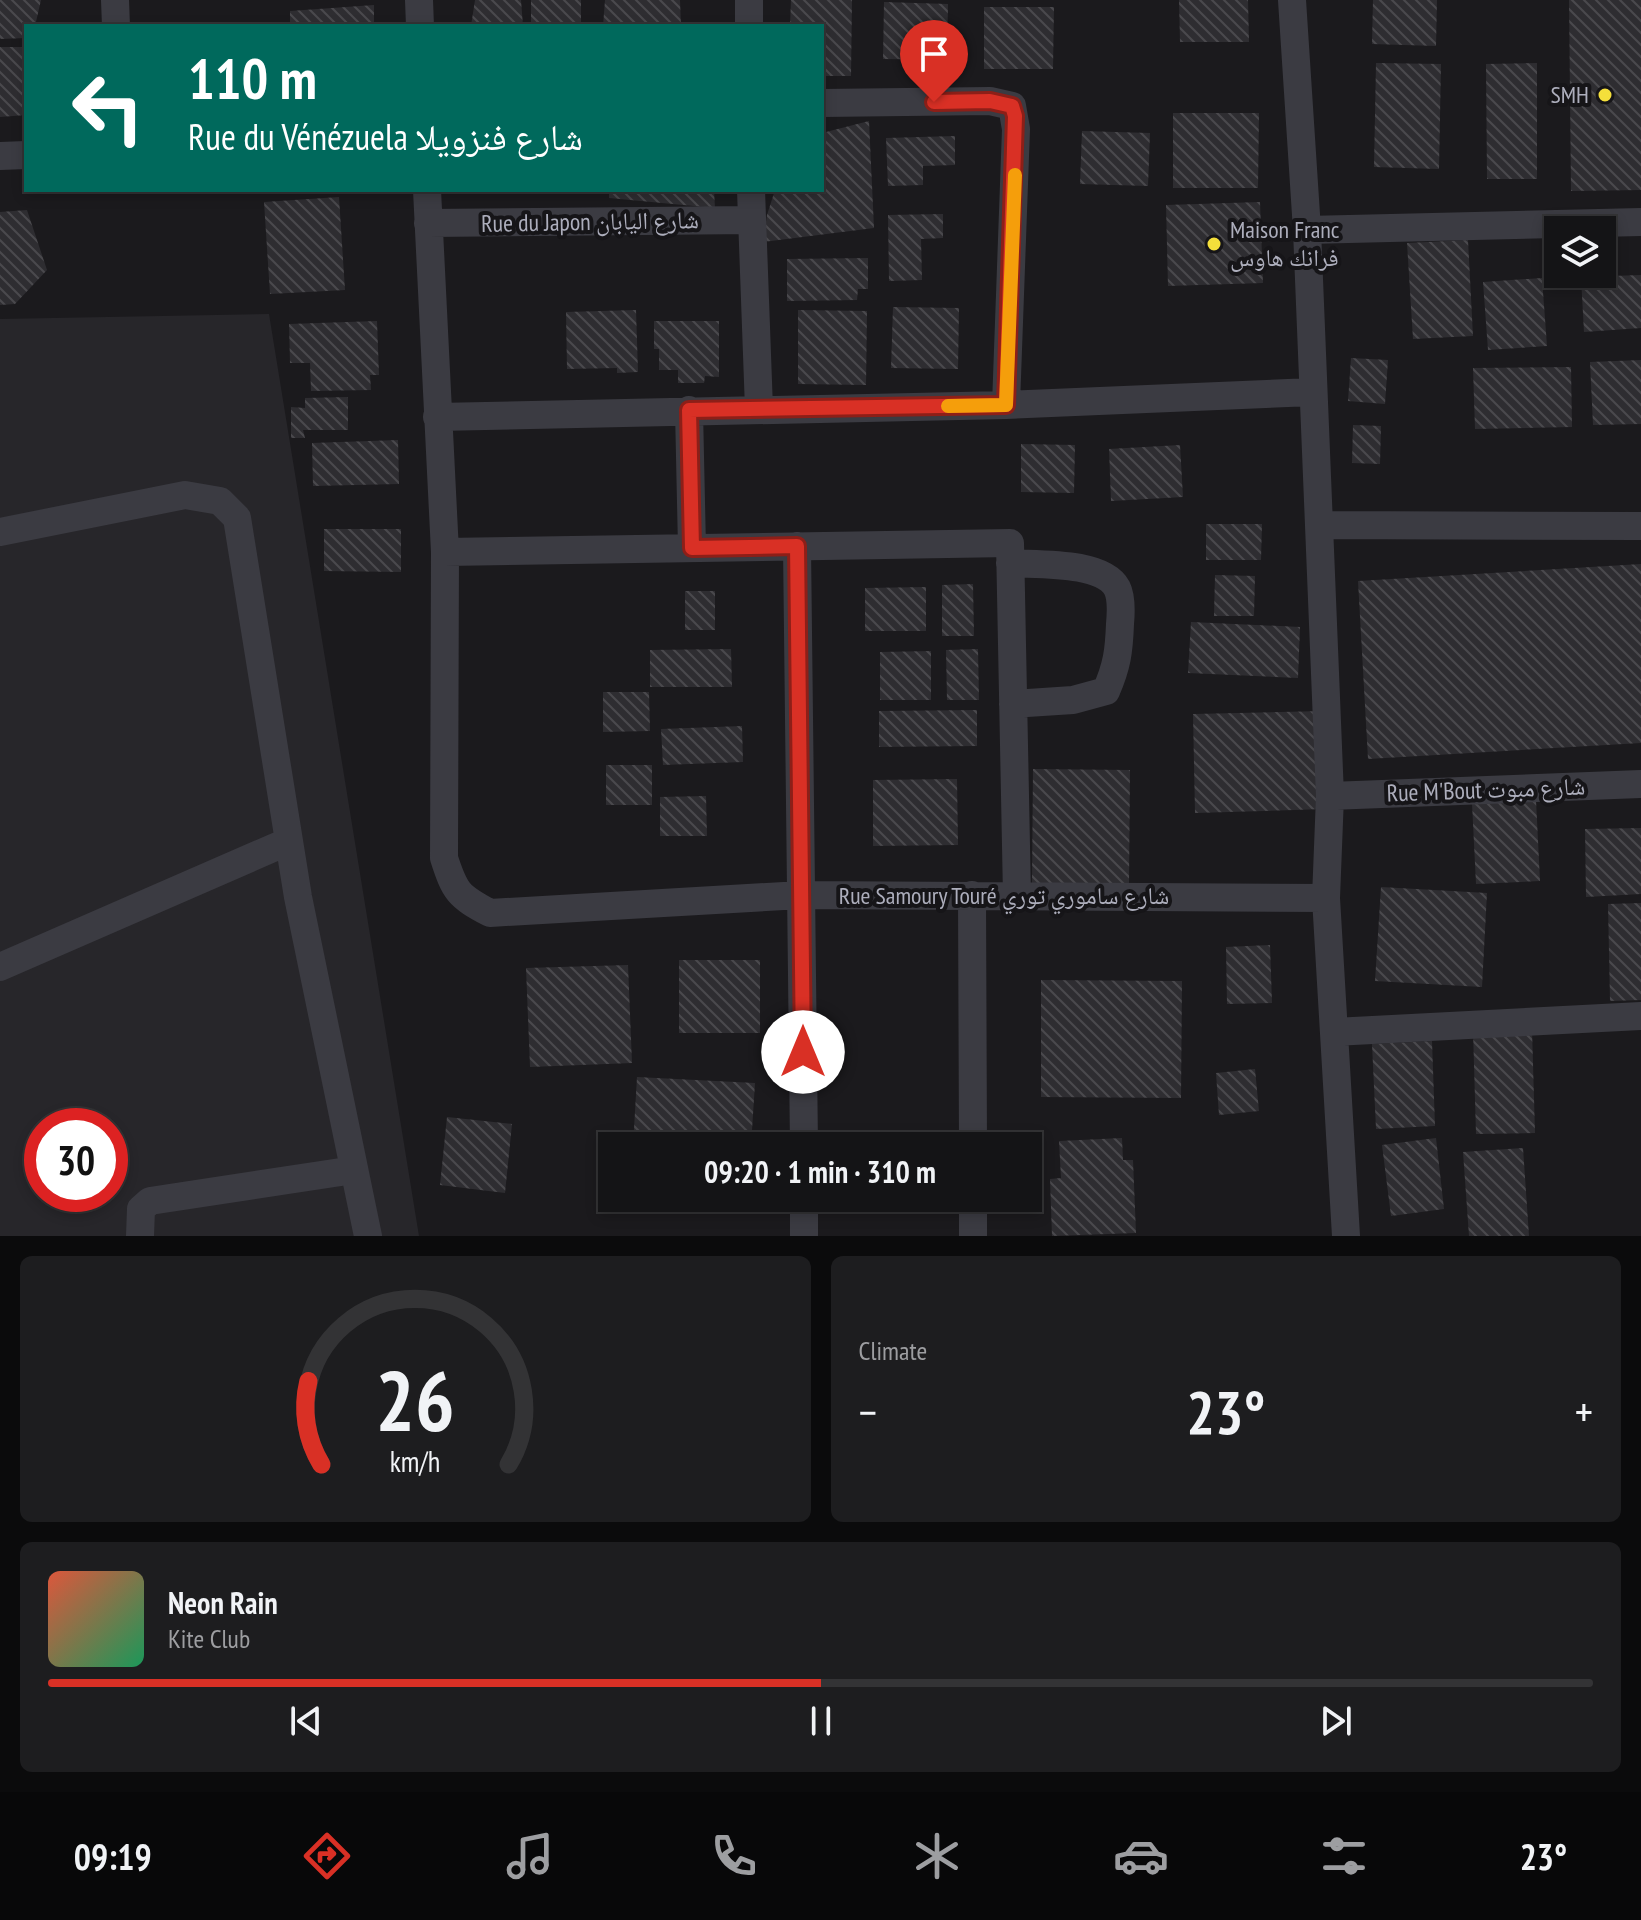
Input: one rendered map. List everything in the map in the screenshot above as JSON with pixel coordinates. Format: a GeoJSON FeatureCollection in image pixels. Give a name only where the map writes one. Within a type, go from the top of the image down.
{"type":"FeatureCollection","features":[{"type":"Feature","properties":{"kind":"street"},"geometry":{"type":"LineString","coordinates":[[115,0],[116,24]]}},
{"type":"Feature","properties":{"kind":"street"},"geometry":{"type":"LineString","coordinates":[[419,0],[420,24]]}},
{"type":"Feature","properties":{"kind":"street"},"geometry":{"type":"LineString","coordinates":[[749,0],[749,24]]}},
{"type":"Feature","properties":{"kind":"street"},"geometry":{"type":"LineString","coordinates":[[1292,0],[1307,230],[1330,796],[1326,898],[1346,1236]]}},
{"type":"Feature","properties":{"kind":"street"},"geometry":{"type":"LineString","coordinates":[[824,103],[990,101],[1012,106],[1016,129],[1006,405]]}},
{"type":"Feature","properties":{"kind":"street"},"geometry":{"type":"LineString","coordinates":[[0,156],[24,155]]}},
{"type":"Feature","properties":{"kind":"street"},"geometry":{"type":"LineString","coordinates":[[427,192],[445,552],[797,546],[1010,553],[1078,567],[1110,579],[1118,590],[1121,610],[1118,666],[1106,691],[1073,700],[1013,704]]}},
{"type":"Feature","properties":{"kind":"street"},"geometry":{"type":"LineString","coordinates":[[751,192],[759,409]]}},
{"type":"Feature","properties":{"kind":"street","name":"Rue du Japon شارع اليابان"},"geometry":{"type":"LineString","coordinates":[[428,223],[752,220]]}},
{"type":"Feature","properties":{"kind":"street"},"geometry":{"type":"LineString","coordinates":[[1307,230],[1641,222]]}},
{"type":"Feature","properties":{"kind":"street"},"geometry":{"type":"LineString","coordinates":[[437,417],[1006,405],[1312,392]]}},
{"type":"Feature","properties":{"kind":"street"},"geometry":{"type":"LineString","coordinates":[[689,410],[692,548]]}},
{"type":"Feature","properties":{"kind":"street"},"geometry":{"type":"LineString","coordinates":[[0,532],[185,495],[220,501],[237,518],[289,841],[368,1236]]}},
{"type":"Feature","properties":{"kind":"street"},"geometry":{"type":"LineString","coordinates":[[1319,525],[1641,526]]}},
{"type":"Feature","properties":{"kind":"street"},"geometry":{"type":"LineString","coordinates":[[797,546],[804,1132]]}},
{"type":"Feature","properties":{"kind":"street","name":"Rue Samoury Touré شارع ساموري توري"},"geometry":{"type":"LineString","coordinates":[[445,552],[444,858],[462,899],[490,913],[801,895],[1326,898]]}},
{"type":"Feature","properties":{"kind":"street"},"geometry":{"type":"LineString","coordinates":[[1010,553],[1017,896]]}},
{"type":"Feature","properties":{"kind":"street","name":"Rue M'Bout شارع مبوت"},"geometry":{"type":"LineString","coordinates":[[1330,796],[1641,784]]}},
{"type":"Feature","properties":{"kind":"street"},"geometry":{"type":"LineString","coordinates":[[0,967],[289,841]]}},
{"type":"Feature","properties":{"kind":"street"},"geometry":{"type":"LineString","coordinates":[[972,895],[973,1132]]}},
{"type":"Feature","properties":{"kind":"street"},"geometry":{"type":"LineString","coordinates":[[1334,1032],[1641,1016]]}},
{"type":"Feature","properties":{"kind":"street"},"geometry":{"type":"LineString","coordinates":[[140,1236],[141,1209],[150,1201],[354,1170]]}},
{"type":"Feature","properties":{"kind":"street"},"geometry":{"type":"LineString","coordinates":[[804,1212],[804,1236]]}},
{"type":"Feature","properties":{"kind":"street"},"geometry":{"type":"LineString","coordinates":[[973,1212],[973,1236]]}},
{"type":"Feature","properties":{"kind":"shaded area"},"geometry":{"type":"Polygon","coordinates":[[[269,314],[419,1236],[0,1236],[0,319],[269,314]]]}},
{"type":"Feature","properties":{"kind":"building"},"geometry":{"type":"Polygon","coordinates":[[[0,0],[41,0],[35,24],[24,24],[24,38],[0,39],[0,0]]]}},
{"type":"Feature","properties":{"kind":"building"},"geometry":{"type":"Polygon","coordinates":[[[475,0],[521,0],[523,24],[471,24],[475,0]]]}},
{"type":"Feature","properties":{"kind":"building"},"geometry":{"type":"Polygon","coordinates":[[[531,0],[581,0],[581,24],[531,24],[531,0]]]}},
{"type":"Feature","properties":{"kind":"building"},"geometry":{"type":"Polygon","coordinates":[[[605,0],[680,0],[681,24],[603,24],[605,0]]]}},
{"type":"Feature","properties":{"kind":"building"},"geometry":{"type":"Polygon","coordinates":[[[791,0],[852,0],[851,76],[824,76],[824,24],[790,24],[791,0]]]}},
{"type":"Feature","properties":{"kind":"building"},"geometry":{"type":"Polygon","coordinates":[[[1179,0],[1248,0],[1249,42],[1180,42],[1179,0]]]}},
{"type":"Feature","properties":{"kind":"building"},"geometry":{"type":"Polygon","coordinates":[[[1373,0],[1437,0],[1436,46],[1372,44],[1373,0]]]}},
{"type":"Feature","properties":{"kind":"building","name":"SMH"},"geometry":{"type":"Polygon","coordinates":[[[1569,0],[1641,0],[1641,190],[1571,191],[1569,0]]]}},
{"type":"Feature","properties":{"kind":"building"},"geometry":{"type":"Polygon","coordinates":[[[884,2],[948,4],[947,60],[883,59],[884,2]]]}},
{"type":"Feature","properties":{"kind":"building"},"geometry":{"type":"Polygon","coordinates":[[[374,5],[374,24],[290,24],[290,11],[374,5]]]}},
{"type":"Feature","properties":{"kind":"building"},"geometry":{"type":"Polygon","coordinates":[[[984,7],[1054,7],[1053,69],[984,69],[984,7]]]}},
{"type":"Feature","properties":{"kind":"building"},"geometry":{"type":"Polygon","coordinates":[[[0,47],[24,47],[24,115],[0,117],[0,47]]]}},
{"type":"Feature","properties":{"kind":"building"},"geometry":{"type":"Polygon","coordinates":[[[1376,63],[1441,64],[1439,169],[1374,167],[1376,63]]]}},
{"type":"Feature","properties":{"kind":"building"},"geometry":{"type":"Polygon","coordinates":[[[1537,63],[1537,179],[1487,179],[1486,64],[1537,63]]]}},
{"type":"Feature","properties":{"kind":"building"},"geometry":{"type":"Polygon","coordinates":[[[1173,113],[1259,113],[1258,188],[1173,188],[1173,113]]]}},
{"type":"Feature","properties":{"kind":"building"},"geometry":{"type":"Polygon","coordinates":[[[869,121],[874,228],[763,242],[774,192],[824,192],[824,132],[869,121]]]}},
{"type":"Feature","properties":{"kind":"building"},"geometry":{"type":"Polygon","coordinates":[[[1082,131],[1150,133],[1148,186],[1080,184],[1082,131]]]}},
{"type":"Feature","properties":{"kind":"building"},"geometry":{"type":"Polygon","coordinates":[[[955,136],[955,165],[923,166],[923,185],[888,186],[886,138],[955,136]]]}},
{"type":"Feature","properties":{"kind":"building"},"geometry":{"type":"Polygon","coordinates":[[[609,192],[714,192],[715,208],[609,198],[609,192]]]}},
{"type":"Feature","properties":{"kind":"building"},"geometry":{"type":"Polygon","coordinates":[[[339,197],[345,290],[270,294],[264,202],[339,197]]]}},
{"type":"Feature","properties":{"kind":"building","name":"Maison Franc فرانك هاوس"},"geometry":{"type":"Polygon","coordinates":[[[1260,202],[1263,283],[1168,286],[1166,205],[1260,202]]]}},
{"type":"Feature","properties":{"kind":"building"},"geometry":{"type":"Polygon","coordinates":[[[27,210],[47,270],[15,304],[0,305],[0,212],[27,210]]]}},
{"type":"Feature","properties":{"kind":"building"},"geometry":{"type":"Polygon","coordinates":[[[943,214],[943,238],[921,239],[922,280],[889,281],[888,215],[943,214]]]}},
{"type":"Feature","properties":{"kind":"building"},"geometry":{"type":"Polygon","coordinates":[[[1468,240],[1473,336],[1413,339],[1407,243],[1468,240]]]}},
{"type":"Feature","properties":{"kind":"building"},"geometry":{"type":"Polygon","coordinates":[[[868,258],[868,289],[858,289],[857,300],[787,301],[787,259],[868,258]]]}},
{"type":"Feature","properties":{"kind":"building"},"geometry":{"type":"Polygon","coordinates":[[[1641,275],[1641,328],[1584,332],[1582,288],[1616,288],[1616,276],[1641,275]]]}},
{"type":"Feature","properties":{"kind":"building"},"geometry":{"type":"Polygon","coordinates":[[[1542,278],[1547,346],[1488,350],[1483,282],[1542,278]]]}},
{"type":"Feature","properties":{"kind":"building"},"geometry":{"type":"Polygon","coordinates":[[[893,307],[959,308],[958,369],[891,368],[893,307]]]}},
{"type":"Feature","properties":{"kind":"building"},"geometry":{"type":"Polygon","coordinates":[[[636,310],[638,372],[617,373],[617,368],[567,369],[566,312],[636,310]]]}},
{"type":"Feature","properties":{"kind":"building"},"geometry":{"type":"Polygon","coordinates":[[[798,310],[867,311],[866,385],[798,384],[798,310]]]}},
{"type":"Feature","properties":{"kind":"building"},"geometry":{"type":"Polygon","coordinates":[[[377,321],[379,375],[370,375],[371,390],[311,391],[310,363],[290,363],[289,324],[377,321]]]}},
{"type":"Feature","properties":{"kind":"building"},"geometry":{"type":"Polygon","coordinates":[[[654,321],[719,321],[719,377],[705,376],[704,383],[678,383],[678,370],[659,370],[659,349],[654,349],[654,321]]]}},
{"type":"Feature","properties":{"kind":"building"},"geometry":{"type":"Polygon","coordinates":[[[1351,358],[1388,360],[1385,404],[1348,401],[1351,358]]]}},
{"type":"Feature","properties":{"kind":"building"},"geometry":{"type":"Polygon","coordinates":[[[1641,360],[1641,424],[1593,425],[1590,362],[1641,360]]]}},
{"type":"Feature","properties":{"kind":"building"},"geometry":{"type":"Polygon","coordinates":[[[1571,367],[1572,427],[1475,429],[1473,368],[1571,367]]]}},
{"type":"Feature","properties":{"kind":"building"},"geometry":{"type":"Polygon","coordinates":[[[348,397],[348,430],[303,430],[305,438],[291,438],[291,407],[305,408],[305,398],[348,397]]]}},
{"type":"Feature","properties":{"kind":"building"},"geometry":{"type":"Polygon","coordinates":[[[1353,425],[1381,426],[1380,464],[1352,463],[1353,425]]]}},
{"type":"Feature","properties":{"kind":"building"},"geometry":{"type":"Polygon","coordinates":[[[398,440],[399,484],[313,486],[312,443],[398,440]]]}},
{"type":"Feature","properties":{"kind":"building"},"geometry":{"type":"Polygon","coordinates":[[[1021,444],[1075,445],[1074,493],[1021,492],[1021,444]]]}},
{"type":"Feature","properties":{"kind":"building"},"geometry":{"type":"Polygon","coordinates":[[[1180,445],[1183,497],[1111,501],[1109,449],[1180,445]]]}},
{"type":"Feature","properties":{"kind":"building"},"geometry":{"type":"Polygon","coordinates":[[[1206,524],[1262,524],[1261,560],[1206,560],[1206,524]]]}},
{"type":"Feature","properties":{"kind":"building"},"geometry":{"type":"Polygon","coordinates":[[[324,529],[401,529],[401,572],[324,571],[324,529]]]}},
{"type":"Feature","properties":{"kind":"building"},"geometry":{"type":"Polygon","coordinates":[[[1641,564],[1641,743],[1368,759],[1358,581],[1641,564]]]}},
{"type":"Feature","properties":{"kind":"building"},"geometry":{"type":"Polygon","coordinates":[[[1215,575],[1255,576],[1254,616],[1214,616],[1215,575]]]}},
{"type":"Feature","properties":{"kind":"building"},"geometry":{"type":"Polygon","coordinates":[[[973,584],[974,636],[942,636],[942,585],[973,584]]]}},
{"type":"Feature","properties":{"kind":"building"},"geometry":{"type":"Polygon","coordinates":[[[926,587],[926,631],[865,631],[865,588],[926,587]]]}},
{"type":"Feature","properties":{"kind":"building"},"geometry":{"type":"Polygon","coordinates":[[[685,591],[715,591],[715,630],[685,630],[685,591]]]}},
{"type":"Feature","properties":{"kind":"building"},"geometry":{"type":"Polygon","coordinates":[[[1191,622],[1300,627],[1298,678],[1188,673],[1191,622]]]}},
{"type":"Feature","properties":{"kind":"building"},"geometry":{"type":"Polygon","coordinates":[[[731,649],[732,687],[650,687],[650,650],[731,649]]]}},
{"type":"Feature","properties":{"kind":"building"},"geometry":{"type":"Polygon","coordinates":[[[978,649],[979,700],[947,700],[946,650],[978,649]]]}},
{"type":"Feature","properties":{"kind":"building"},"geometry":{"type":"Polygon","coordinates":[[[931,651],[931,700],[880,700],[880,652],[931,651]]]}},
{"type":"Feature","properties":{"kind":"building"},"geometry":{"type":"Polygon","coordinates":[[[603,692],[649,692],[650,731],[603,732],[603,692]]]}},
{"type":"Feature","properties":{"kind":"building"},"geometry":{"type":"Polygon","coordinates":[[[977,710],[977,746],[879,747],[879,711],[977,710]]]}},
{"type":"Feature","properties":{"kind":"building"},"geometry":{"type":"Polygon","coordinates":[[[1323,711],[1325,809],[1195,813],[1193,714],[1323,711]]]}},
{"type":"Feature","properties":{"kind":"building"},"geometry":{"type":"Polygon","coordinates":[[[742,726],[743,762],[663,765],[661,729],[742,726]]]}},
{"type":"Feature","properties":{"kind":"building"},"geometry":{"type":"Polygon","coordinates":[[[606,765],[652,765],[652,805],[606,805],[606,765]]]}},
{"type":"Feature","properties":{"kind":"building"},"geometry":{"type":"Polygon","coordinates":[[[1033,769],[1130,770],[1129,884],[1032,883],[1033,769]]]}},
{"type":"Feature","properties":{"kind":"building"},"geometry":{"type":"Polygon","coordinates":[[[957,779],[958,845],[873,846],[873,780],[957,779]]]}},
{"type":"Feature","properties":{"kind":"building"},"geometry":{"type":"Polygon","coordinates":[[[706,796],[707,836],[660,836],[660,797],[706,796]]]}},
{"type":"Feature","properties":{"kind":"building"},"geometry":{"type":"Polygon","coordinates":[[[1536,800],[1540,881],[1476,884],[1472,803],[1536,800]]]}},
{"type":"Feature","properties":{"kind":"building"},"geometry":{"type":"Polygon","coordinates":[[[1641,828],[1641,894],[1586,897],[1585,829],[1641,828]]]}},
{"type":"Feature","properties":{"kind":"building"},"geometry":{"type":"Polygon","coordinates":[[[1381,887],[1487,893],[1482,987],[1375,981],[1381,887]]]}},
{"type":"Feature","properties":{"kind":"building"},"geometry":{"type":"Polygon","coordinates":[[[1641,903],[1641,1000],[1610,1001],[1608,904],[1641,903]]]}},
{"type":"Feature","properties":{"kind":"building"},"geometry":{"type":"Polygon","coordinates":[[[1270,945],[1272,1003],[1227,1004],[1226,947],[1270,945]]]}},
{"type":"Feature","properties":{"kind":"building"},"geometry":{"type":"Polygon","coordinates":[[[679,960],[760,960],[760,1033],[679,1033],[679,960]]]}},
{"type":"Feature","properties":{"kind":"building"},"geometry":{"type":"Polygon","coordinates":[[[628,965],[632,1063],[530,1067],[526,968],[628,965]]]}},
{"type":"Feature","properties":{"kind":"building"},"geometry":{"type":"Polygon","coordinates":[[[1041,980],[1182,981],[1181,1098],[1041,1097],[1041,980]]]}},
{"type":"Feature","properties":{"kind":"building"},"geometry":{"type":"Polygon","coordinates":[[[1532,1029],[1535,1133],[1476,1134],[1473,1030],[1532,1029]]]}},
{"type":"Feature","properties":{"kind":"building"},"geometry":{"type":"Polygon","coordinates":[[[1432,1041],[1435,1126],[1376,1129],[1372,1044],[1432,1041]]]}},
{"type":"Feature","properties":{"kind":"building"},"geometry":{"type":"Polygon","coordinates":[[[1255,1069],[1259,1111],[1219,1115],[1216,1073],[1255,1069]]]}},
{"type":"Feature","properties":{"kind":"building"},"geometry":{"type":"Polygon","coordinates":[[[637,1077],[755,1083],[752,1132],[634,1132],[637,1077]]]}},
{"type":"Feature","properties":{"kind":"building"},"geometry":{"type":"Polygon","coordinates":[[[447,1117],[512,1124],[505,1193],[440,1185],[447,1117]]]}},
{"type":"Feature","properties":{"kind":"building"},"geometry":{"type":"Polygon","coordinates":[[[1122,1138],[1123,1160],[1133,1160],[1136,1233],[1052,1236],[1050,1179],[1061,1178],[1059,1141],[1122,1138]]]}},
{"type":"Feature","properties":{"kind":"building"},"geometry":{"type":"Polygon","coordinates":[[[1436,1138],[1444,1209],[1391,1216],[1382,1145],[1436,1138]]]}},
{"type":"Feature","properties":{"kind":"building"},"geometry":{"type":"Polygon","coordinates":[[[1523,1148],[1529,1236],[1469,1236],[1463,1152],[1523,1148]]]}},
{"type":"Feature","properties":{"kind":"slow traffic"},"geometry":{"type":"LineString","coordinates":[[948,406],[1006,405],[1015,175]]}},
{"type":"Feature","properties":{"kind":"place","name":"SMH"},"geometry":{"type":"Point","coordinates":[1605,95]}},
{"type":"Feature","properties":{"kind":"place","name":"Maison Franc فرانك هاوس"},"geometry":{"type":"Point","coordinates":[1214,244]}},
{"type":"Feature","properties":{"kind":"route"},"geometry":{"type":"LineString","coordinates":[[803,1052],[797,546],[692,548],[689,410],[1006,405],[1015,116],[1012,106],[1002,102],[934,102]]}}]}
